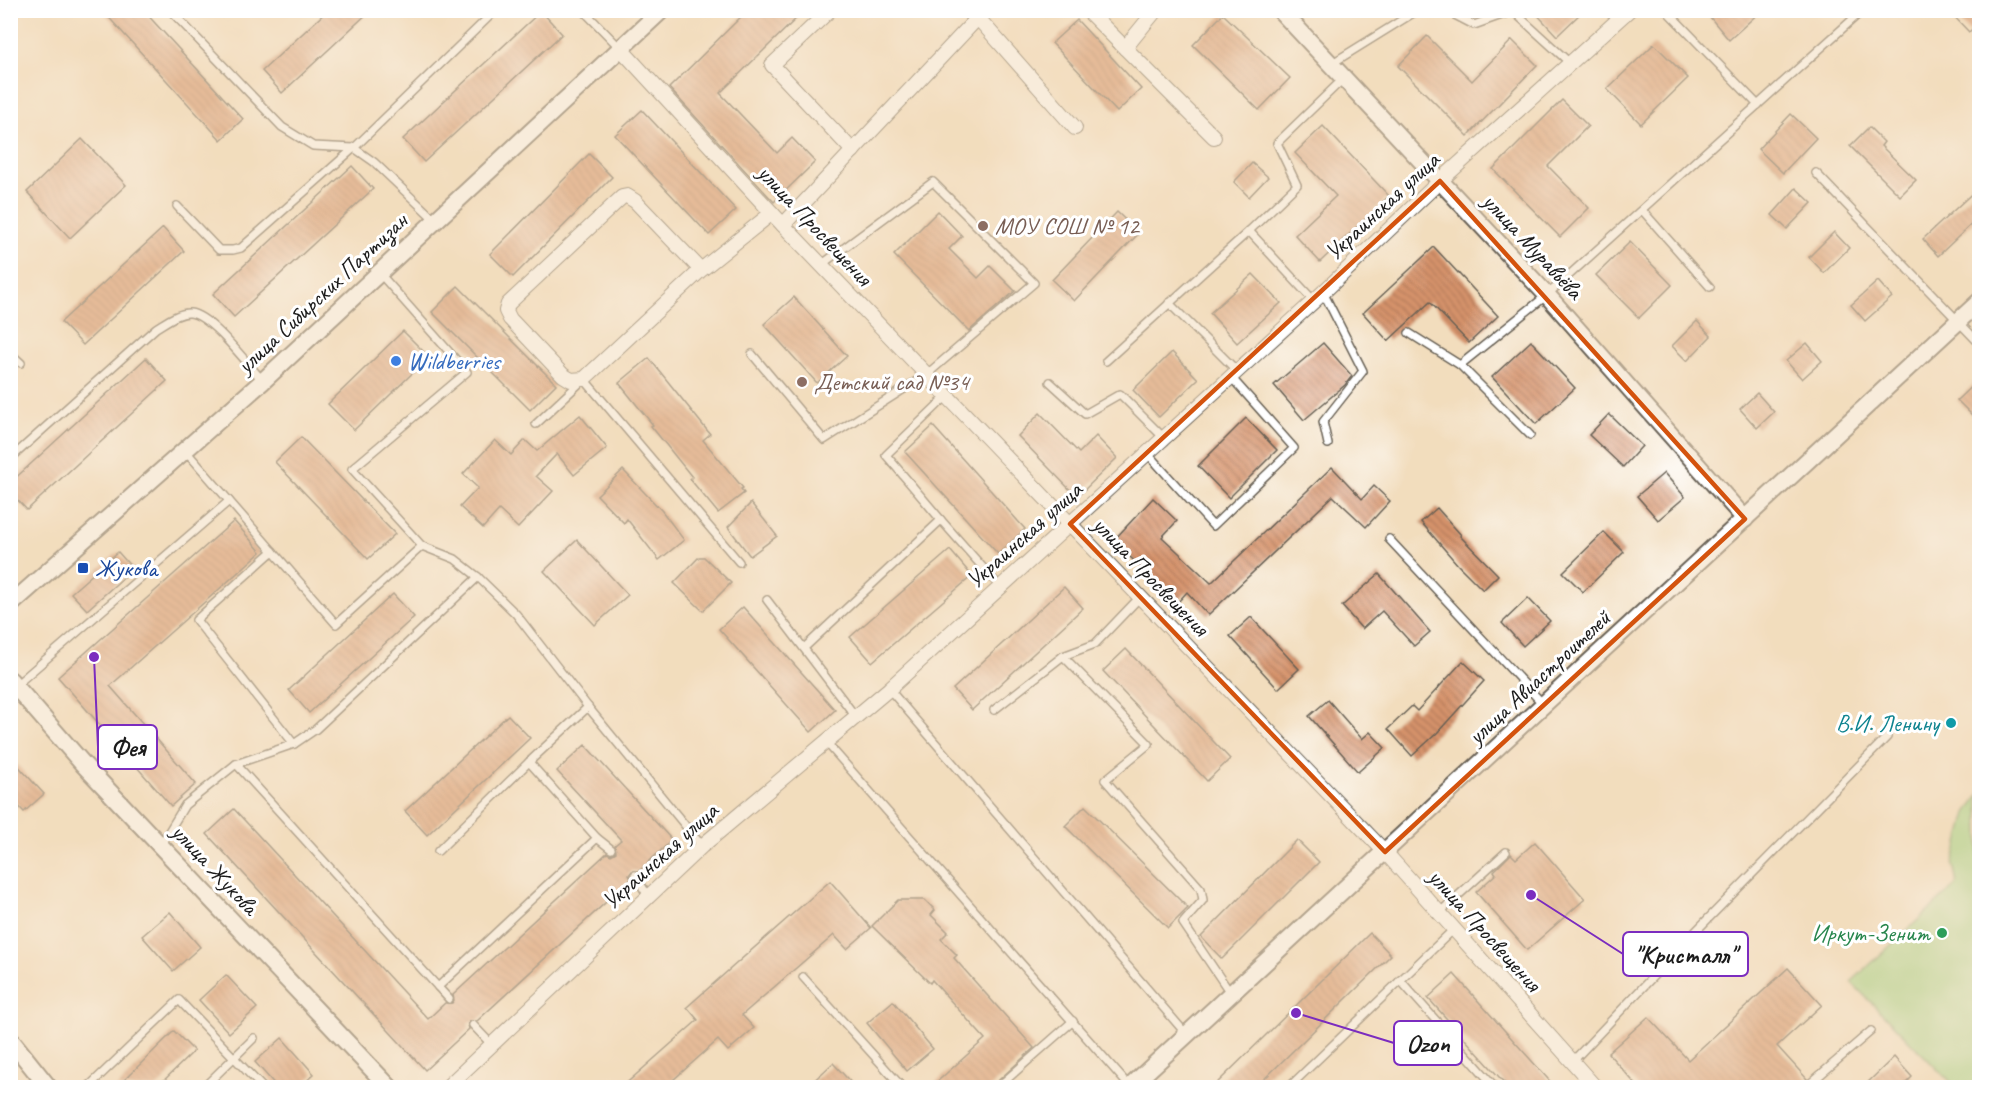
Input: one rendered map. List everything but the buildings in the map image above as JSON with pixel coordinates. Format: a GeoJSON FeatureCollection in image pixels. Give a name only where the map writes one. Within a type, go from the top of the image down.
{"type":"FeatureCollection","features":[{"type":"Feature","properties":{"kind":"street","name":"улица Сибирских Партизан"},"geometry":{"type":"LineString","coordinates":[[10,605],[262,381],[662,10]]}},
{"type":"Feature","properties":{"kind":"street"},"geometry":{"type":"LineString","coordinates":[[830,10],[772,65],[853,151]]}},
{"type":"Feature","properties":{"kind":"street"},"geometry":{"type":"LineString","coordinates":[[1087,10],[1214,137]]}},
{"type":"Feature","properties":{"kind":"street"},"geometry":{"type":"LineString","coordinates":[[1125,48],[1156,10]]}},
{"type":"Feature","properties":{"kind":"street","name":"улица Муравьёва"},"geometry":{"type":"LineString","coordinates":[[1280,10],[1547,295],[1745,519]]}},
{"type":"Feature","properties":{"kind":"street","name":"Украинская улица"},"geometry":{"type":"LineString","coordinates":[[446,1088],[702,846],[889,689],[1629,10]]}},
{"type":"Feature","properties":{"kind":"street"},"geometry":{"type":"LineString","coordinates":[[783,225],[981,14],[1075,128]]}},
{"type":"Feature","properties":{"kind":"street","name":"улица Просвещения"},"geometry":{"type":"LineString","coordinates":[[620,48],[821,265],[1385,852],[1596,1088]]}},
{"type":"Feature","properties":{"kind":"street"},"geometry":{"type":"LineString","coordinates":[[701,270],[635,201],[627,196],[622,197],[508,304],[506,311],[510,319],[563,375],[571,380],[584,379],[701,270],[772,213]]}},
{"type":"Feature","properties":{"kind":"street","name":"улица Авиастроителей"},"geometry":{"type":"LineString","coordinates":[[1130,1087],[1980,302]]}},
{"type":"Feature","properties":{"kind":"street","name":"улица Жукова"},"geometry":{"type":"LineString","coordinates":[[13,682],[83,764],[390,1088]]}},
{"type":"Feature","properties":{"kind":"street"},"geometry":{"type":"LineString","coordinates":[[10,1039],[49,1088]]}},
{"type":"Feature","properties":{"kind":"lane"},"geometry":{"type":"LineString","coordinates":[[171,10],[282,127],[313,146],[354,148],[374,162],[435,220]]}},
{"type":"Feature","properties":{"kind":"lane"},"geometry":{"type":"LineString","coordinates":[[177,206],[219,250],[241,248],[354,148],[496,10]]}},
{"type":"Feature","properties":{"kind":"lane"},"geometry":{"type":"LineString","coordinates":[[583,10],[620,48]]}},
{"type":"Feature","properties":{"kind":"lane"},"geometry":{"type":"LineString","coordinates":[[1330,65],[1418,10]]}},
{"type":"Feature","properties":{"kind":"lane"},"geometry":{"type":"LineString","coordinates":[[1445,10],[1474,25],[1513,11],[1571,64]]}},
{"type":"Feature","properties":{"kind":"lane"},"geometry":{"type":"LineString","coordinates":[[1666,10],[1758,105]]}},
{"type":"Feature","properties":{"kind":"lane"},"geometry":{"type":"LineString","coordinates":[[1460,365],[1547,295],[1863,10]]}},
{"type":"Feature","properties":{"kind":"lane"},"geometry":{"type":"LineString","coordinates":[[1106,361],[1297,185],[1277,142],[1343,79]]}},
{"type":"Feature","properties":{"kind":"lane"},"geometry":{"type":"LineString","coordinates":[[1816,173],[1980,344]]}},
{"type":"Feature","properties":{"kind":"lane"},"geometry":{"type":"LineString","coordinates":[[752,354],[825,440],[926,375],[1034,283],[933,182],[821,265]]}},
{"type":"Feature","properties":{"kind":"lane"},"geometry":{"type":"LineString","coordinates":[[1642,210],[1710,287]]}},
{"type":"Feature","properties":{"kind":"lane"},"geometry":{"type":"LineString","coordinates":[[1249,231],[1318,297],[1363,371],[1323,422],[1328,444]]}},
{"type":"Feature","properties":{"kind":"lane"},"geometry":{"type":"LineString","coordinates":[[382,276],[467,372],[352,469],[422,546],[455,559],[478,577],[516,614],[588,707],[702,846]]}},
{"type":"Feature","properties":{"kind":"lane"},"geometry":{"type":"LineString","coordinates":[[1147,453],[1214,526],[1294,448],[1234,374],[1169,303]]}},
{"type":"Feature","properties":{"kind":"lane"},"geometry":{"type":"LineString","coordinates":[[10,459],[156,328],[177,316],[188,313],[200,315],[222,335],[262,381]]}},
{"type":"Feature","properties":{"kind":"lane"},"geometry":{"type":"LineString","coordinates":[[1409,333],[1460,365],[1530,435]]}},
{"type":"Feature","properties":{"kind":"lane"},"geometry":{"type":"LineString","coordinates":[[10,353],[21,363]]}},
{"type":"Feature","properties":{"kind":"lane"},"geometry":{"type":"LineString","coordinates":[[536,424],[584,379],[740,562]]}},
{"type":"Feature","properties":{"kind":"lane"},"geometry":{"type":"LineString","coordinates":[[1050,382],[1085,414],[1120,394],[1164,438]]}},
{"type":"Feature","properties":{"kind":"lane"},"geometry":{"type":"LineString","coordinates":[[947,396],[886,455],[1000,587]]}},
{"type":"Feature","properties":{"kind":"lane"},"geometry":{"type":"LineString","coordinates":[[184,450],[336,624],[422,546]]}},
{"type":"Feature","properties":{"kind":"lane"},"geometry":{"type":"LineString","coordinates":[[13,682],[229,501]]}},
{"type":"Feature","properties":{"kind":"lane"},"geometry":{"type":"LineString","coordinates":[[804,648],[941,520]]}},
{"type":"Feature","properties":{"kind":"lane"},"geometry":{"type":"LineString","coordinates":[[1389,539],[1544,705]]}},
{"type":"Feature","properties":{"kind":"lane"},"geometry":{"type":"LineString","coordinates":[[273,551],[196,620],[294,744]]}},
{"type":"Feature","properties":{"kind":"lane"},"geometry":{"type":"LineString","coordinates":[[160,846],[185,805],[236,765],[294,744],[316,729],[478,577]]}},
{"type":"Feature","properties":{"kind":"lane"},"geometry":{"type":"LineString","coordinates":[[994,710],[1063,656],[1095,644],[1140,597]]}},
{"type":"Feature","properties":{"kind":"lane"},"geometry":{"type":"LineString","coordinates":[[767,600],[856,717]]}},
{"type":"Feature","properties":{"kind":"lane"},"geometry":{"type":"LineString","coordinates":[[1063,656],[1149,744],[1105,780],[1201,889],[1203,900],[1184,923],[1231,994]]}},
{"type":"Feature","properties":{"kind":"lane"},"geometry":{"type":"LineString","coordinates":[[889,689],[1187,1035]]}},
{"type":"Feature","properties":{"kind":"lane"},"geometry":{"type":"LineString","coordinates":[[438,851],[588,707]]}},
{"type":"Feature","properties":{"kind":"lane"},"geometry":{"type":"LineString","coordinates":[[1573,1061],[1697,930],[1887,737]]}},
{"type":"Feature","properties":{"kind":"lane"},"geometry":{"type":"LineString","coordinates":[[826,742],[1130,1087]]}},
{"type":"Feature","properties":{"kind":"lane"},"geometry":{"type":"LineString","coordinates":[[529,762],[597,837],[611,849]]}},
{"type":"Feature","properties":{"kind":"lane"},"geometry":{"type":"LineString","coordinates":[[236,765],[449,999]]}},
{"type":"Feature","properties":{"kind":"lane"},"geometry":{"type":"LineString","coordinates":[[438,987],[597,837]]}},
{"type":"Feature","properties":{"kind":"lane"},"geometry":{"type":"LineString","coordinates":[[1439,914],[1506,852]]}},
{"type":"Feature","properties":{"kind":"lane"},"geometry":{"type":"LineString","coordinates":[[635,875],[648,896]]}},
{"type":"Feature","properties":{"kind":"lane"},"geometry":{"type":"LineString","coordinates":[[1288,1088],[1454,929]]}},
{"type":"Feature","properties":{"kind":"lane"},"geometry":{"type":"LineString","coordinates":[[803,977],[903,1088]]}},
{"type":"Feature","properties":{"kind":"lane"},"geometry":{"type":"LineString","coordinates":[[1400,980],[1496,1088]]}},
{"type":"Feature","properties":{"kind":"lane"},"geometry":{"type":"LineString","coordinates":[[87,1088],[179,1000],[263,1088]]}},
{"type":"Feature","properties":{"kind":"lane"},"geometry":{"type":"LineString","coordinates":[[997,1088],[1073,1021]]}},
{"type":"Feature","properties":{"kind":"lane"},"geometry":{"type":"LineString","coordinates":[[473,1025],[491,1044]]}},
{"type":"Feature","properties":{"kind":"lane"},"geometry":{"type":"LineString","coordinates":[[1805,1088],[1871,1031]]}},
{"type":"Feature","properties":{"kind":"lane"},"geometry":{"type":"LineString","coordinates":[[206,1084],[254,1038]]}},
{"type":"Feature","properties":{"kind":"highlighted area"},"geometry":{"type":"Polygon","coordinates":[[[1440,181],[1745,519],[1385,852],[1070,524],[1440,181]]]}},
{"type":"Feature","properties":{"kind":"green space","name":"Иркут-Зенит"},"geometry":{"type":"Polygon","coordinates":[[[1979,795],[1979,1087],[1955,1087],[1851,982],[1957,884],[1953,864],[1967,813],[1979,795]]]}},
{"type":"Feature","properties":{"kind":"place","name":"МОУ СОШ № 12"},"geometry":{"type":"Point","coordinates":[983,226]}},
{"type":"Feature","properties":{"kind":"place","name":"Wildberries"},"geometry":{"type":"Point","coordinates":[396,361]}},
{"type":"Feature","properties":{"kind":"place","name":"Детский сад №34"},"geometry":{"type":"Point","coordinates":[802,382]}},
{"type":"Feature","properties":{"kind":"place","name":"Жукова"},"geometry":{"type":"Point","coordinates":[83,568]}},
{"type":"Feature","properties":{"kind":"place","name":"Фея"},"geometry":{"type":"Point","coordinates":[94,657]}},
{"type":"Feature","properties":{"kind":"place","name":"В.И. Ленину"},"geometry":{"type":"Point","coordinates":[1951,723]}},
{"type":"Feature","properties":{"kind":"place","name":"\"Кристалл\""},"geometry":{"type":"Point","coordinates":[1531,895]}},
{"type":"Feature","properties":{"kind":"place","name":"Иркут-Зенит"},"geometry":{"type":"Point","coordinates":[1942,933]}},
{"type":"Feature","properties":{"kind":"place","name":"Ozon"},"geometry":{"type":"Point","coordinates":[1296,1013]}}]}
